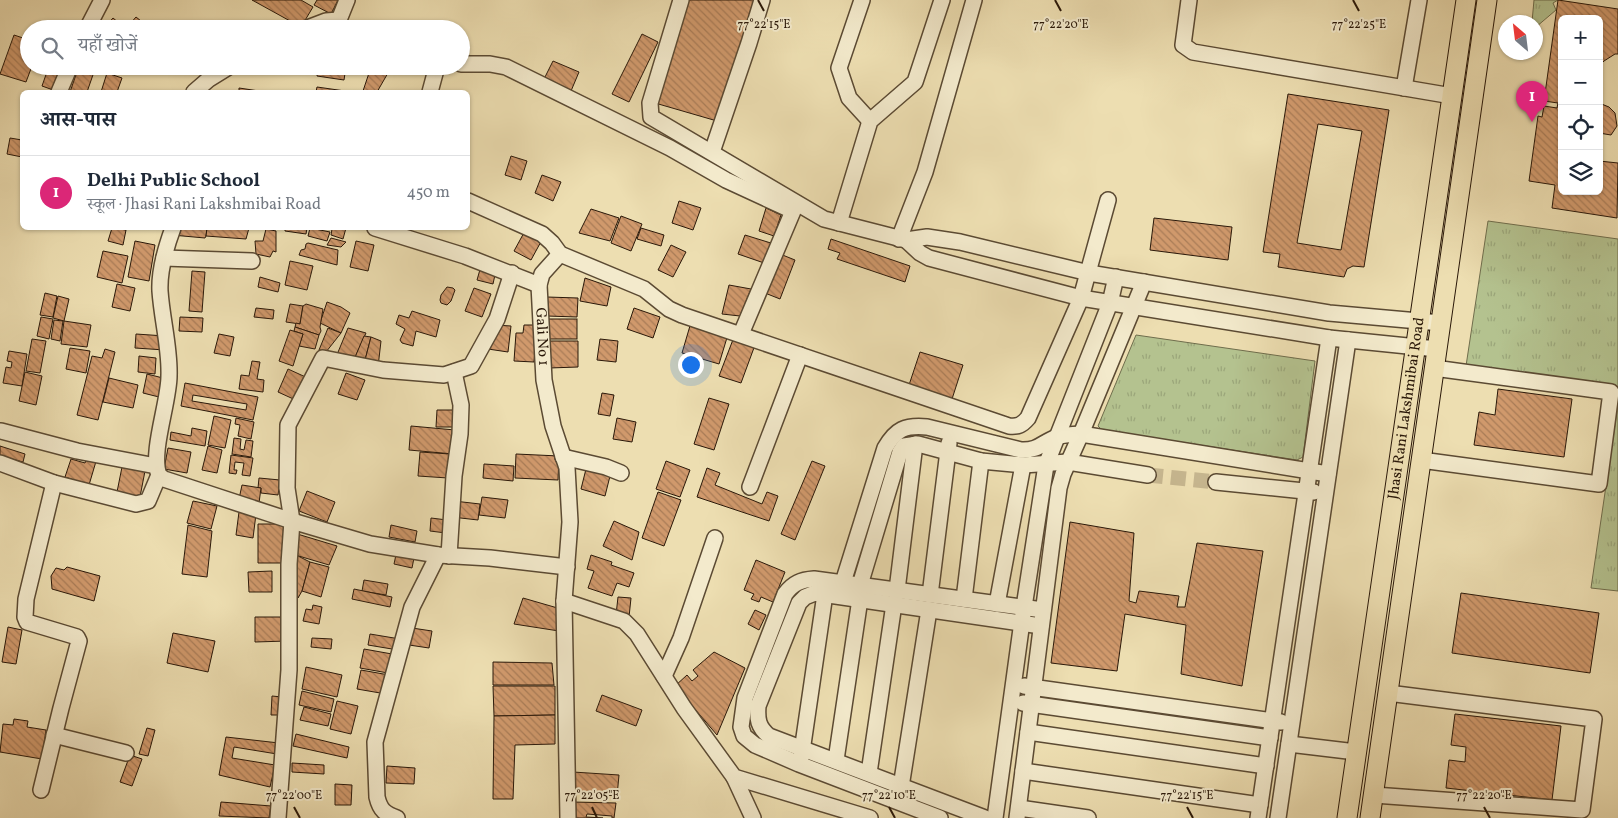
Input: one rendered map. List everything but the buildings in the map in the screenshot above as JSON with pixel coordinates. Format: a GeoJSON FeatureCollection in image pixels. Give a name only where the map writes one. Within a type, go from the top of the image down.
{"type":"FeatureCollection","features":[{"type":"Feature","properties":{"kind":"main road","name":"Jhasi Rani Lakshmibai Road"},"geometry":{"type":"LineString","coordinates":[[1347,818],[1466,0]]}},
{"type":"Feature","properties":{"kind":"main road","name":"Jhasi Rani Lakshmibai Road"},"geometry":{"type":"LineString","coordinates":[[1370,818],[1488,0]]}},
{"type":"Feature","properties":{"kind":"street"},"geometry":{"type":"LineString","coordinates":[[92,20],[102,0]]}},
{"type":"Feature","properties":{"kind":"street"},"geometry":{"type":"LineString","coordinates":[[343,20],[348,0]]}},
{"type":"Feature","properties":{"kind":"street"},"geometry":{"type":"LineString","coordinates":[[681,0],[650,104],[651,117],[824,220],[903,240],[929,258],[1081,298],[1328,338],[1437,350]]}},
{"type":"Feature","properties":{"kind":"street"},"geometry":{"type":"LineString","coordinates":[[712,152],[762,0]]}},
{"type":"Feature","properties":{"kind":"street"},"geometry":{"type":"LineString","coordinates":[[862,0],[839,68],[849,98],[870,121]]}},
{"type":"Feature","properties":{"kind":"street"},"geometry":{"type":"LineString","coordinates":[[839,223],[870,121],[915,82],[942,0]]}},
{"type":"Feature","properties":{"kind":"street"},"geometry":{"type":"LineString","coordinates":[[903,240],[925,172],[974,0]]}},
{"type":"Feature","properties":{"kind":"street"},"geometry":{"type":"LineString","coordinates":[[1189,0],[1183,46],[1193,52],[1452,96]]}},
{"type":"Feature","properties":{"kind":"street"},"geometry":{"type":"LineString","coordinates":[[1404,88],[1419,0]]}},
{"type":"Feature","properties":{"kind":"street"},"geometry":{"type":"LineString","coordinates":[[470,64],[490,64],[513,70],[670,148],[726,180],[794,211],[741,334]]}},
{"type":"Feature","properties":{"kind":"street"},"geometry":{"type":"LineString","coordinates":[[60,90],[66,75]]}},
{"type":"Feature","properties":{"kind":"street"},"geometry":{"type":"LineString","coordinates":[[196,90],[215,75]]}},
{"type":"Feature","properties":{"kind":"street"},"geometry":{"type":"LineString","coordinates":[[430,90],[434,75]]}},
{"type":"Feature","properties":{"kind":"street"},"geometry":{"type":"LineString","coordinates":[[470,202],[542,234],[560,254],[644,289],[669,309],[682,315],[906,392],[1016,427],[1028,418],[1081,298],[1108,200]]}},
{"type":"Feature","properties":{"kind":"street"},"geometry":{"type":"LineString","coordinates":[[0,463],[54,483],[136,504],[142,504],[151,497],[158,470],[169,376],[160,290],[164,258],[172,230]]}},
{"type":"Feature","properties":{"kind":"street"},"geometry":{"type":"LineString","coordinates":[[381,230],[465,256],[539,285],[542,274],[560,254]]}},
{"type":"Feature","properties":{"kind":"street"},"geometry":{"type":"LineString","coordinates":[[903,240],[927,236],[934,237],[1089,273],[1329,313],[1441,323]]}},
{"type":"Feature","properties":{"kind":"street"},"geometry":{"type":"LineString","coordinates":[[164,258],[252,261]]}},
{"type":"Feature","properties":{"kind":"street"},"geometry":{"type":"LineString","coordinates":[[278,818],[289,670],[289,564],[292,521],[287,488],[288,425],[323,358],[383,370],[444,376],[471,366],[497,319],[512,273]]}},
{"type":"Feature","properties":{"kind":"street"},"geometry":{"type":"LineString","coordinates":[[995,818],[1046,465],[1110,303],[1116,277]]}},
{"type":"Feature","properties":{"kind":"street"},"geometry":{"type":"LineString","coordinates":[[1088,818],[1018,813],[1059,488],[1063,474],[1144,282]]}},
{"type":"Feature","properties":{"kind":"street","name":"Gali No 1"},"geometry":{"type":"LineString","coordinates":[[539,285],[544,380],[553,426],[567,468],[570,522],[564,601],[568,818]]}},
{"type":"Feature","properties":{"kind":"street"},"geometry":{"type":"LineString","coordinates":[[1023,772],[1259,812],[1328,338]]}},
{"type":"Feature","properties":{"kind":"street"},"geometry":{"type":"LineString","coordinates":[[1278,818],[1348,340]]}},
{"type":"Feature","properties":{"kind":"street"},"geometry":{"type":"LineString","coordinates":[[750,487],[800,355]]}},
{"type":"Feature","properties":{"kind":"street"},"geometry":{"type":"LineString","coordinates":[[1421,460],[1599,484],[1611,392],[1434,368]]}},
{"type":"Feature","properties":{"kind":"street"},"geometry":{"type":"LineString","coordinates":[[398,818],[383,811],[378,805],[376,797],[375,742],[412,607],[444,556],[460,425],[461,405],[454,372]]}},
{"type":"Feature","properties":{"kind":"street"},"geometry":{"type":"LineString","coordinates":[[1319,403],[1338,406]]}},
{"type":"Feature","properties":{"kind":"street"},"geometry":{"type":"LineString","coordinates":[[799,764],[836,591],[884,448],[892,436],[902,428],[914,426],[927,427],[1021,450],[1040,448],[1058,436],[1081,434],[1328,474]]}},
{"type":"Feature","properties":{"kind":"street"},"geometry":{"type":"LineString","coordinates":[[1,431],[158,470],[164,479],[292,521],[370,544],[444,556],[490,558],[567,567]]}},
{"type":"Feature","properties":{"kind":"street"},"geometry":{"type":"LineString","coordinates":[[898,802],[930,602],[950,434]]}},
{"type":"Feature","properties":{"kind":"street"},"geometry":{"type":"LineString","coordinates":[[869,773],[915,444]]}},
{"type":"Feature","properties":{"kind":"street"},"geometry":{"type":"LineString","coordinates":[[836,760],[858,594],[900,452],[904,446],[915,444],[981,460],[1023,465],[1046,465],[1068,462],[1148,475]]}},
{"type":"Feature","properties":{"kind":"street"},"geometry":{"type":"LineString","coordinates":[[563,457],[621,472]]}},
{"type":"Feature","properties":{"kind":"street"},"geometry":{"type":"LineString","coordinates":[[964,599],[981,460]]}},
{"type":"Feature","properties":{"kind":"street"},"geometry":{"type":"LineString","coordinates":[[997,604],[1023,465]]}},
{"type":"Feature","properties":{"kind":"street"},"geometry":{"type":"LineString","coordinates":[[1216,482],[1326,493]]}},
{"type":"Feature","properties":{"kind":"street"},"geometry":{"type":"LineString","coordinates":[[41,790],[79,641],[77,637],[27,622],[25,617],[26,599],[54,483]]}},
{"type":"Feature","properties":{"kind":"street"},"geometry":{"type":"LineString","coordinates":[[664,676],[681,638],[715,538]]}},
{"type":"Feature","properties":{"kind":"street"},"geometry":{"type":"LineString","coordinates":[[836,591],[814,579],[802,580],[791,587],[785,594],[744,698],[741,727],[744,736],[755,744],[799,764],[940,818]]}},
{"type":"Feature","properties":{"kind":"street"},"geometry":{"type":"LineString","coordinates":[[985,818],[769,736],[761,728],[758,718],[758,706],[799,603],[805,597],[815,593],[836,591],[930,602],[1041,626]]}},
{"type":"Feature","properties":{"kind":"street"},"geometry":{"type":"LineString","coordinates":[[1291,597],[1310,600]]}},
{"type":"Feature","properties":{"kind":"street"},"geometry":{"type":"LineString","coordinates":[[930,602],[964,599],[1043,610]]}},
{"type":"Feature","properties":{"kind":"street"},"geometry":{"type":"LineString","coordinates":[[564,601],[624,621],[637,634],[684,708],[734,777],[753,818]]}},
{"type":"Feature","properties":{"kind":"street"},"geometry":{"type":"LineString","coordinates":[[1014,685],[1292,724]]}},
{"type":"Feature","properties":{"kind":"street"},"geometry":{"type":"LineString","coordinates":[[1374,794],[1581,814],[1594,719],[1388,693]]}},
{"type":"Feature","properties":{"kind":"street"},"geometry":{"type":"LineString","coordinates":[[1011,701],[1270,738]]}},
{"type":"Feature","properties":{"kind":"street"},"geometry":{"type":"LineString","coordinates":[[1151,721],[1154,704]]}},
{"type":"Feature","properties":{"kind":"street"},"geometry":{"type":"LineString","coordinates":[[1028,732],[1266,766]]}},
{"type":"Feature","properties":{"kind":"street"},"geometry":{"type":"LineString","coordinates":[[54,734],[126,753]]}},
{"type":"Feature","properties":{"kind":"street"},"geometry":{"type":"LineString","coordinates":[[1289,744],[1356,752]]}},
{"type":"Feature","properties":{"kind":"street"},"geometry":{"type":"LineString","coordinates":[[734,777],[870,818]]}},
{"type":"Feature","properties":{"kind":"green space"},"geometry":{"type":"Polygon","coordinates":[[[1534,0],[1558,0],[1553,3],[1556,10],[1543,21],[1543,15],[1533,15],[1534,0]]]}},
{"type":"Feature","properties":{"kind":"green space"},"geometry":{"type":"Polygon","coordinates":[[[1488,221],[1618,239],[1618,388],[1466,366],[1488,221]]]}},
{"type":"Feature","properties":{"kind":"green space"},"geometry":{"type":"Polygon","coordinates":[[[1136,335],[1315,361],[1303,457],[1297,460],[1102,430],[1098,426],[1136,335]]]}},
{"type":"Feature","properties":{"kind":"green space"},"geometry":{"type":"Polygon","coordinates":[[[1618,404],[1618,591],[1591,588],[1618,404]]]}},
{"type":"Feature","properties":{"kind":"tunnel"},"geometry":{"type":"LineString","coordinates":[[1148,475],[1216,482]]}},
{"type":"Feature","properties":{"kind":"place","name":"Delhi Public School"},"geometry":{"type":"Point","coordinates":[1532,122]}}]}
